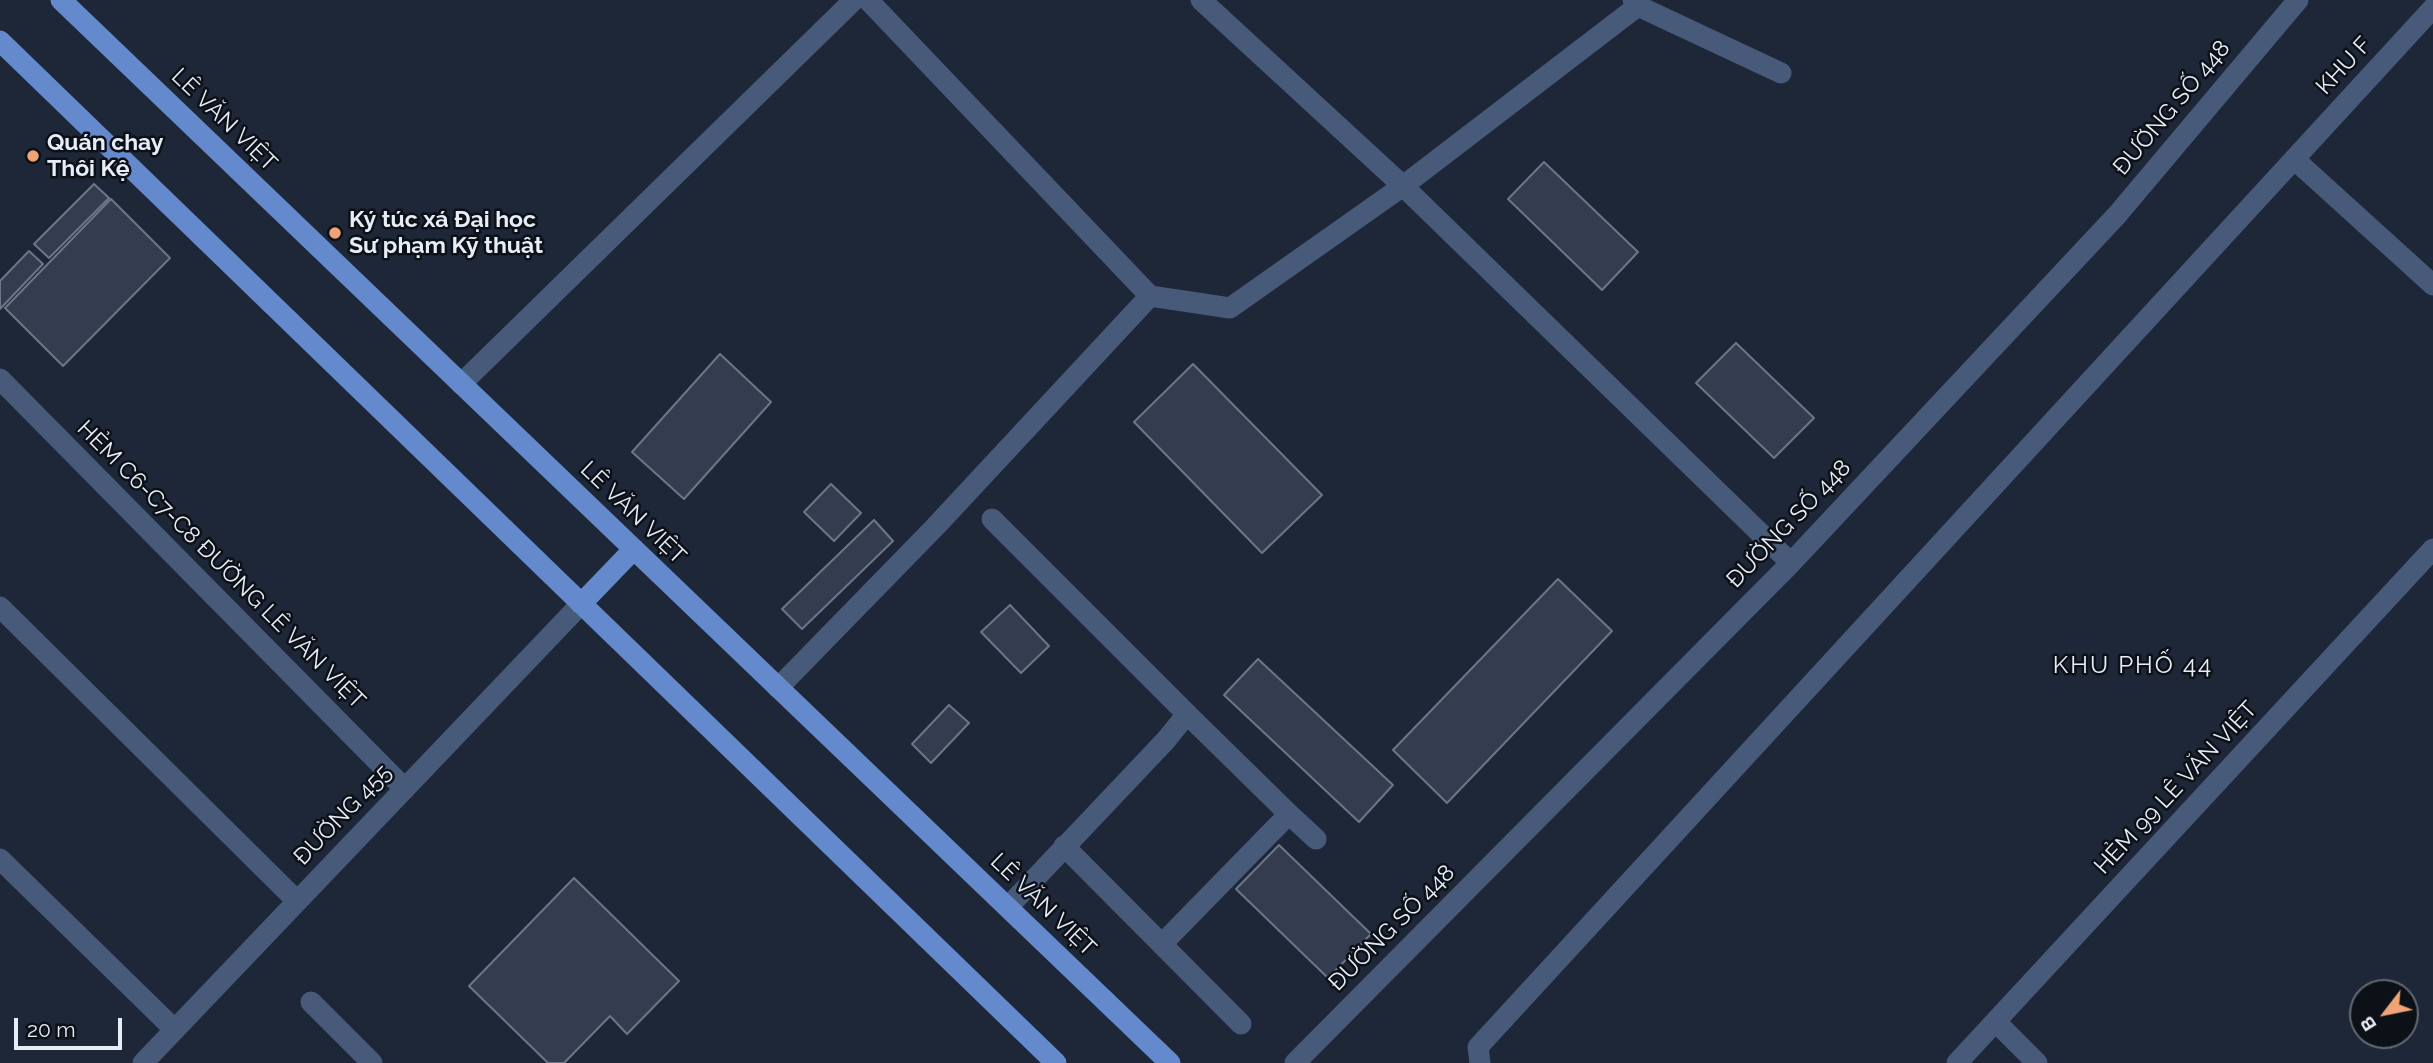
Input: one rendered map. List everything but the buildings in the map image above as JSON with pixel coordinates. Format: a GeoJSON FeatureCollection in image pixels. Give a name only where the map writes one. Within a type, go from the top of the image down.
{"type":"FeatureCollection","features":[{"type":"Feature","properties":{"kind":"main road","name":"LÊ VĂN VIỆT"},"geometry":{"type":"LineString","coordinates":[[61,0],[1170,1063]]}},
{"type":"Feature","properties":{"kind":"main road"},"geometry":{"type":"LineString","coordinates":[[0,41],[1056,1063]]}},
{"type":"Feature","properties":{"kind":"main road"},"geometry":{"type":"LineString","coordinates":[[581,604],[634,549]]}},
{"type":"Feature","properties":{"kind":"street"},"geometry":{"type":"LineString","coordinates":[[461,384],[854,0]]}},
{"type":"Feature","properties":{"kind":"street"},"geometry":{"type":"LineString","coordinates":[[868,0],[1150,296],[1230,308],[1404,186],[1636,3],[1781,73]]}},
{"type":"Feature","properties":{"kind":"street"},"geometry":{"type":"LineString","coordinates":[[1201,0],[1404,186],[1791,563]]}},
{"type":"Feature","properties":{"kind":"street","name":"ĐƯỜNG SỐ 448"},"geometry":{"type":"LineString","coordinates":[[1296,1063],[1791,563],[2117,215],[2298,0]]}},
{"type":"Feature","properties":{"kind":"street","name":"KHU F"},"geometry":{"type":"LineString","coordinates":[[1480,1063],[1478,1046],[2433,8]]}},
{"type":"Feature","properties":{"kind":"street"},"geometry":{"type":"LineString","coordinates":[[2294,159],[2433,285]]}},
{"type":"Feature","properties":{"kind":"street"},"geometry":{"type":"LineString","coordinates":[[778,688],[936,526],[1150,296]]}},
{"type":"Feature","properties":{"kind":"street","name":"HẺM C6-C7-C8 ĐƯỜNG LÊ VĂN VIỆT"},"geometry":{"type":"LineString","coordinates":[[0,379],[405,789]]}},
{"type":"Feature","properties":{"kind":"street"},"geometry":{"type":"LineString","coordinates":[[992,519],[1316,839]]}},
{"type":"Feature","properties":{"kind":"street","name":"HẺM 99 LÊ VĂN VIỆT"},"geometry":{"type":"LineString","coordinates":[[1957,1063],[2433,549]]}},
{"type":"Feature","properties":{"kind":"street","name":"ĐƯỜNG 455"},"geometry":{"type":"LineString","coordinates":[[143,1063],[581,604]]}},
{"type":"Feature","properties":{"kind":"street"},"geometry":{"type":"LineString","coordinates":[[0,607],[297,901]]}},
{"type":"Feature","properties":{"kind":"street"},"geometry":{"type":"LineString","coordinates":[[1008,907],[1188,714]]}},
{"type":"Feature","properties":{"kind":"street"},"geometry":{"type":"LineString","coordinates":[[1162,944],[1289,814]]}},
{"type":"Feature","properties":{"kind":"street"},"geometry":{"type":"LineString","coordinates":[[1064,846],[1241,1024]]}},
{"type":"Feature","properties":{"kind":"street"},"geometry":{"type":"LineString","coordinates":[[0,859],[175,1030]]}},
{"type":"Feature","properties":{"kind":"street"},"geometry":{"type":"LineString","coordinates":[[311,1002],[372,1063]]}},
{"type":"Feature","properties":{"kind":"street"},"geometry":{"type":"LineString","coordinates":[[1996,1022],[2037,1063]]}},
{"type":"Feature","properties":{"kind":"place","name":"Quán chay Thôi Kệ"},"geometry":{"type":"Point","coordinates":[33,156]}},
{"type":"Feature","properties":{"kind":"place","name":"Ký túc xá Đại học Sư phạm Kỹ thuật"},"geometry":{"type":"Point","coordinates":[335,233]}},
{"type":"Feature","properties":{"kind":"district","name":"KHU PHỐ 44"},"geometry":{"type":"Point","coordinates":[2133,666]}}]}
